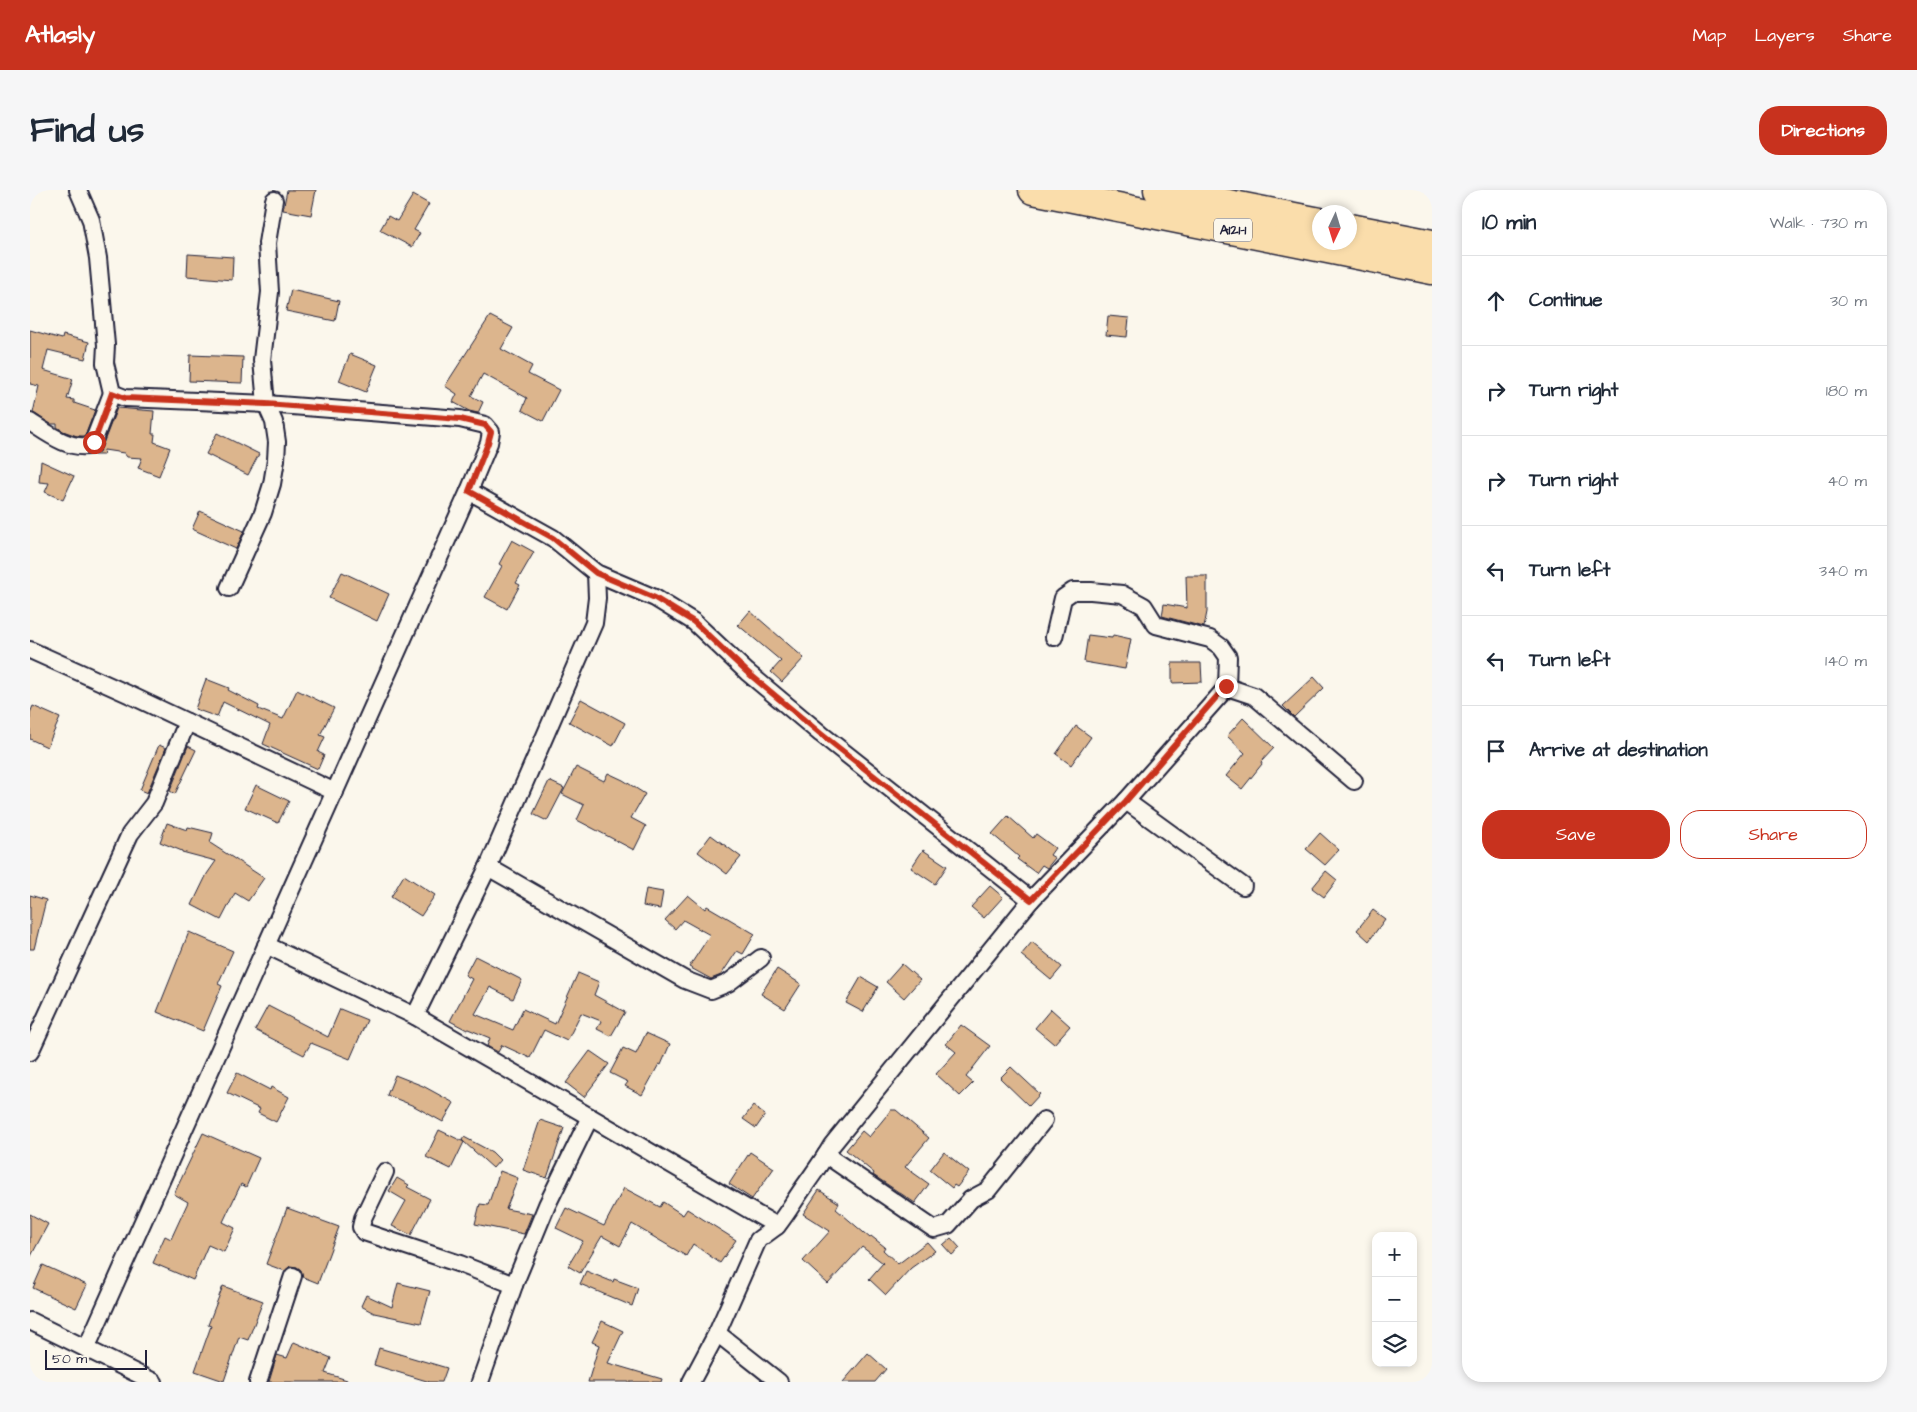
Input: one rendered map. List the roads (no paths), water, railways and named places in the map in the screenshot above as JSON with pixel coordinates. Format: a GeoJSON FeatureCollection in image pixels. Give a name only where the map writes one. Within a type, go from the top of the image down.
{"type":"FeatureCollection","features":[{"type":"Feature","properties":{"kind":"highway","name":"A121-1"},"geometry":{"type":"LineString","coordinates":[[1033,190],[1432,270]]}},
{"type":"Feature","properties":{"kind":"highway","name":"A121-1"},"geometry":{"type":"LineString","coordinates":[[1158,190],[1312,220]]}},
{"type":"Feature","properties":{"kind":"highway"},"geometry":{"type":"LineString","coordinates":[[1357,229],[1432,244]]}},
{"type":"Feature","properties":{"kind":"street"},"geometry":{"type":"LineString","coordinates":[[30,422],[54,438],[79,446],[92,445],[112,393],[105,363],[106,345],[98,258],[90,220],[78,190]]}},
{"type":"Feature","properties":{"kind":"street"},"geometry":{"type":"LineString","coordinates":[[229,588],[263,513],[272,484],[277,442],[274,422],[266,404],[262,360],[270,292],[267,243],[274,200]]}},
{"type":"Feature","properties":{"kind":"street"},"geometry":{"type":"LineString","coordinates":[[86,1349],[469,491],[491,432],[485,425],[460,419],[266,404],[125,398],[112,393]]}},
{"type":"Feature","properties":{"kind":"street"},"geometry":{"type":"LineString","coordinates":[[469,491],[553,538],[596,573],[655,598],[694,622],[747,672],[821,734],[1031,900]]}},
{"type":"Feature","properties":{"kind":"street"},"geometry":{"type":"LineString","coordinates":[[415,1016],[488,867],[594,623],[597,598],[596,573]]}},
{"type":"Feature","properties":{"kind":"street"},"geometry":{"type":"LineString","coordinates":[[691,1382],[717,1333],[758,1240],[777,1226],[791,1210],[832,1144],[1031,900],[1126,801],[1226,686],[1228,657],[1221,647],[1210,639],[1156,625],[1144,606],[1122,594],[1073,591],[1063,598],[1054,637]]}},
{"type":"Feature","properties":{"kind":"street"},"geometry":{"type":"LineString","coordinates":[[30,650],[335,792]]}},
{"type":"Feature","properties":{"kind":"street"},"geometry":{"type":"LineString","coordinates":[[1226,686],[1254,696],[1354,781]]}},
{"type":"Feature","properties":{"kind":"street"},"geometry":{"type":"LineString","coordinates":[[30,1052],[130,834],[154,803],[187,722]]}},
{"type":"Feature","properties":{"kind":"street"},"geometry":{"type":"LineString","coordinates":[[1126,801],[1243,886]]}},
{"type":"Feature","properties":{"kind":"street"},"geometry":{"type":"LineString","coordinates":[[488,867],[685,980],[711,990],[728,983],[761,958]]}},
{"type":"Feature","properties":{"kind":"street"},"geometry":{"type":"LineString","coordinates":[[266,945],[415,1016],[777,1226]]}},
{"type":"Feature","properties":{"kind":"street"},"geometry":{"type":"LineString","coordinates":[[480,1382],[514,1285],[547,1205],[590,1117]]}},
{"type":"Feature","properties":{"kind":"street"},"geometry":{"type":"LineString","coordinates":[[826,1155],[934,1229],[948,1225],[971,1198],[988,1190],[1044,1120]]}},
{"type":"Feature","properties":{"kind":"street"},"geometry":{"type":"LineString","coordinates":[[385,1172],[363,1218],[361,1227],[364,1232],[460,1264],[514,1285]]}},
{"type":"Feature","properties":{"kind":"street"},"geometry":{"type":"LineString","coordinates":[[258,1382],[293,1276]]}},
{"type":"Feature","properties":{"kind":"street"},"geometry":{"type":"LineString","coordinates":[[30,1321],[154,1382]]}},
{"type":"Feature","properties":{"kind":"street"},"geometry":{"type":"LineString","coordinates":[[717,1333],[780,1382]]}}]}
